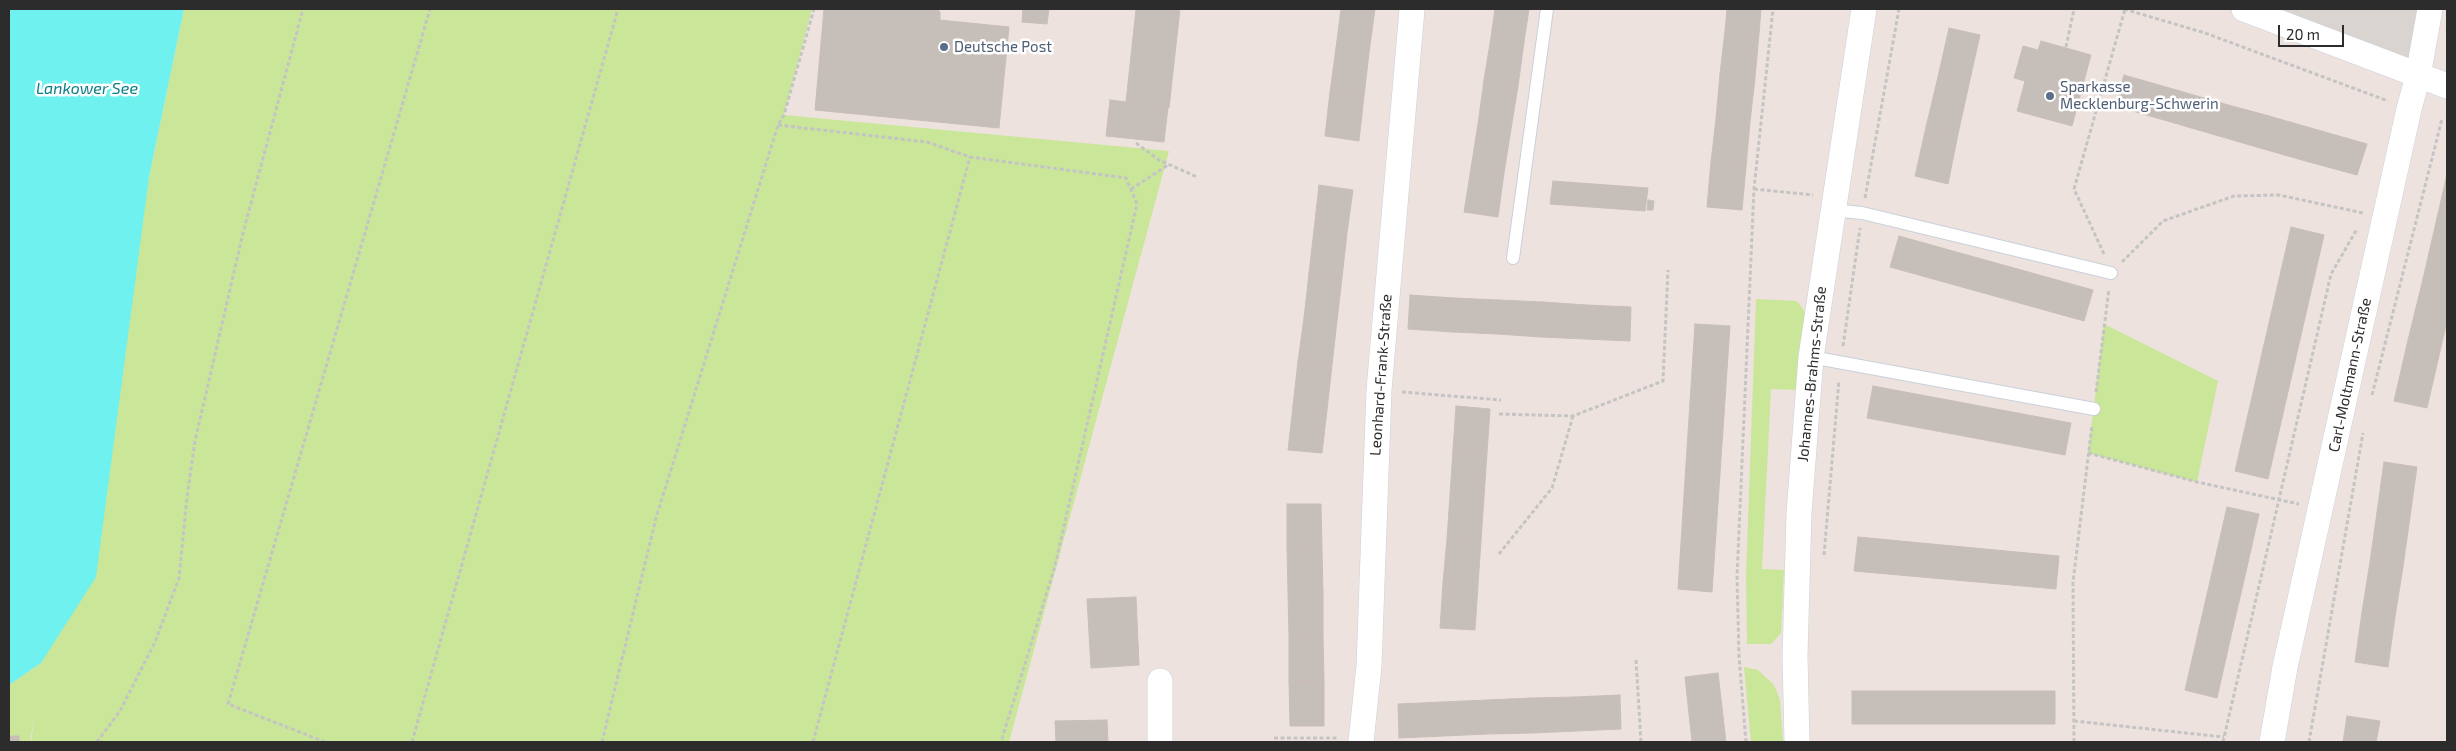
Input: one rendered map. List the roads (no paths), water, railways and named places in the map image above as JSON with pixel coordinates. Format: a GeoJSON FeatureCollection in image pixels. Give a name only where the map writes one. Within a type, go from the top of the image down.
{"type":"FeatureCollection","features":[{"type":"Feature","properties":{"kind":"street","name":"Leonhard-Frank-Straße"},"geometry":{"type":"LineString","coordinates":[[1361,740],[1369,666],[1379,390],[1412,9]]}},
{"type":"Feature","properties":{"kind":"street","name":"Johannes-Brahms-Straße"},"geometry":{"type":"LineString","coordinates":[[1797,742],[1795,656],[1799,513],[1812,357],[1833,204],[1864,9]]}},
{"type":"Feature","properties":{"kind":"street"},"geometry":{"type":"LineString","coordinates":[[2244,9],[2308,31],[2447,86]]}},
{"type":"Feature","properties":{"kind":"street","name":"Carl-Moltmann-Straße"},"geometry":{"type":"LineString","coordinates":[[2272,742],[2285,667],[2418,76],[2430,9]]}},
{"type":"Feature","properties":{"kind":"street"},"geometry":{"type":"LineString","coordinates":[[1160,681],[1160,742]]}},
{"type":"Feature","properties":{"kind":"lane"},"geometry":{"type":"LineString","coordinates":[[1513,258],[1547,9]]}},
{"type":"Feature","properties":{"kind":"lane"},"geometry":{"type":"LineString","coordinates":[[1833,204],[2112,273]]}},
{"type":"Feature","properties":{"kind":"lane"},"geometry":{"type":"LineString","coordinates":[[1812,357],[2094,408]]}},
{"type":"Feature","properties":{"kind":"water","name":"Lankower See"},"geometry":{"type":"Polygon","coordinates":[[[9,9],[184,9],[149,177],[96,577],[41,663],[9,685],[9,9]]]}},
{"type":"Feature","properties":{"kind":"place","name":"Deutsche Post"},"geometry":{"type":"Point","coordinates":[944,47]}},
{"type":"Feature","properties":{"kind":"place","name":"Sparkasse Mecklenburg-Schwerin"},"geometry":{"type":"Point","coordinates":[2050,96]}}]}
